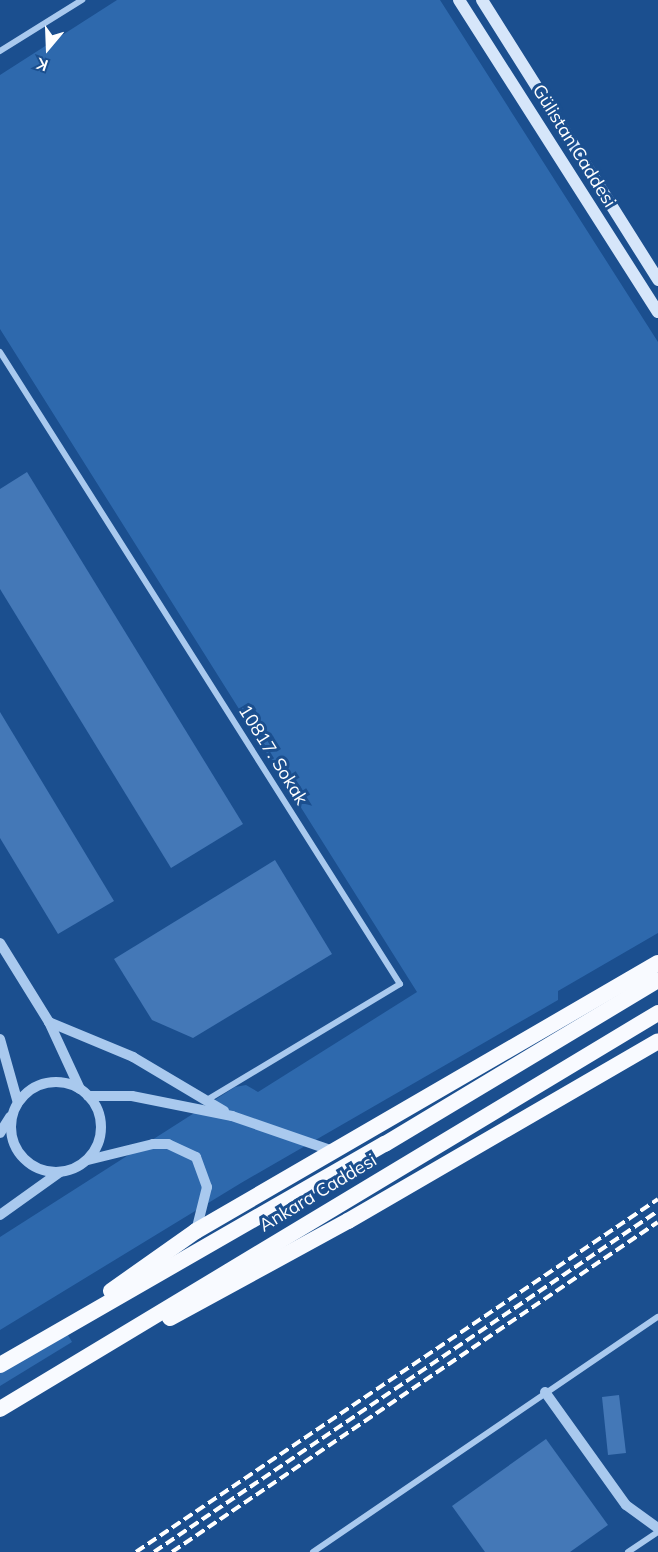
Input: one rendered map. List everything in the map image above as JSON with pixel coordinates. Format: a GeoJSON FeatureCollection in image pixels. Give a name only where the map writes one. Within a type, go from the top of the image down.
{"type":"FeatureCollection","features":[{"type":"Feature","properties":{"kind":"highway"},"geometry":{"type":"LineString","coordinates":[[15,1357],[196,1231],[658,963]]}},
{"type":"Feature","properties":{"kind":"highway","name":"Ankara Caddesi"},"geometry":{"type":"LineString","coordinates":[[0,1365],[385,1144],[658,980]]}},
{"type":"Feature","properties":{"kind":"highway","name":"Ankara Caddesi"},"geometry":{"type":"LineString","coordinates":[[0,1409],[400,1165],[658,1012]]}},
{"type":"Feature","properties":{"kind":"highway"},"geometry":{"type":"LineString","coordinates":[[0,1409],[348,1221],[658,1041]]}},
{"type":"Feature","properties":{"kind":"main road","name":"Gülistan Caddesi"},"geometry":{"type":"LineString","coordinates":[[459,0],[658,312]]}},
{"type":"Feature","properties":{"kind":"main road","name":"Gülistan Caddesi"},"geometry":{"type":"LineString","coordinates":[[482,0],[658,280]]}},
{"type":"Feature","properties":{"kind":"street"},"geometry":{"type":"LineString","coordinates":[[0,51],[82,0]]}},
{"type":"Feature","properties":{"kind":"street","name":"10817. Sokak"},"geometry":{"type":"LineString","coordinates":[[0,352],[400,984],[207,1100]]}},
{"type":"Feature","properties":{"kind":"street"},"geometry":{"type":"LineString","coordinates":[[0,943],[49,1022],[101,1123],[98,1143],[87,1160]]}},
{"type":"Feature","properties":{"kind":"street"},"geometry":{"type":"LineString","coordinates":[[49,1022],[133,1057],[232,1116]]}},
{"type":"Feature","properties":{"kind":"street"},"geometry":{"type":"LineString","coordinates":[[0,1039],[15,1107],[10,1132],[17,1151],[40,1170],[60,1172]]}},
{"type":"Feature","properties":{"kind":"street"},"geometry":{"type":"LineString","coordinates":[[0,1132],[15,1107],[32,1089],[51,1082],[84,1092],[132,1096],[232,1116],[333,1151]]}},
{"type":"Feature","properties":{"kind":"street"},"geometry":{"type":"LineString","coordinates":[[0,1215],[60,1172],[87,1160],[153,1144],[168,1144],[196,1157],[207,1187],[196,1231]]}},
{"type":"Feature","properties":{"kind":"street"},"geometry":{"type":"LineString","coordinates":[[313,1552],[658,1317]]}},
{"type":"Feature","properties":{"kind":"street"},"geometry":{"type":"LineString","coordinates":[[546,1392],[626,1505],[658,1530],[628,1552]]}},
{"type":"Feature","properties":{"kind":"shaded area"},"geometry":{"type":"Polygon","coordinates":[[[117,0],[440,0],[658,342],[658,933],[558,991],[558,1000],[241,1183],[0,1330],[0,1237],[235,1087],[246,1085],[258,1092],[417,992],[0,329],[0,75],[117,0]]]}},
{"type":"Feature","properties":{"kind":"shaded area"},"geometry":{"type":"Polygon","coordinates":[[[64,1328],[72,1342],[0,1386],[0,1365],[64,1328]]]}},
{"type":"Feature","properties":{"kind":"building"},"geometry":{"type":"Polygon","coordinates":[[[27,472],[243,824],[171,868],[0,589],[0,489],[27,472]]]}},
{"type":"Feature","properties":{"kind":"building"},"geometry":{"type":"Polygon","coordinates":[[[0,712],[114,901],[58,934],[0,838],[0,712]]]}},
{"type":"Feature","properties":{"kind":"building"},"geometry":{"type":"Polygon","coordinates":[[[275,860],[332,954],[193,1038],[152,1020],[114,959],[275,860]]]}},
{"type":"Feature","properties":{"kind":"building"},"geometry":{"type":"Polygon","coordinates":[[[619,1395],[626,1453],[608,1455],[602,1397],[619,1395]]]}},
{"type":"Feature","properties":{"kind":"building"},"geometry":{"type":"Polygon","coordinates":[[[546,1439],[608,1525],[570,1552],[485,1552],[452,1506],[546,1439]]]}},
{"type":"Feature","properties":{"kind":"railway"},"geometry":{"type":"LineString","coordinates":[[136,1552],[658,1199]]}},
{"type":"Feature","properties":{"kind":"railway"},"geometry":{"type":"LineString","coordinates":[[154,1552],[658,1211]]}},
{"type":"Feature","properties":{"kind":"railway"},"geometry":{"type":"LineString","coordinates":[[172,1552],[658,1222]]}}]}
